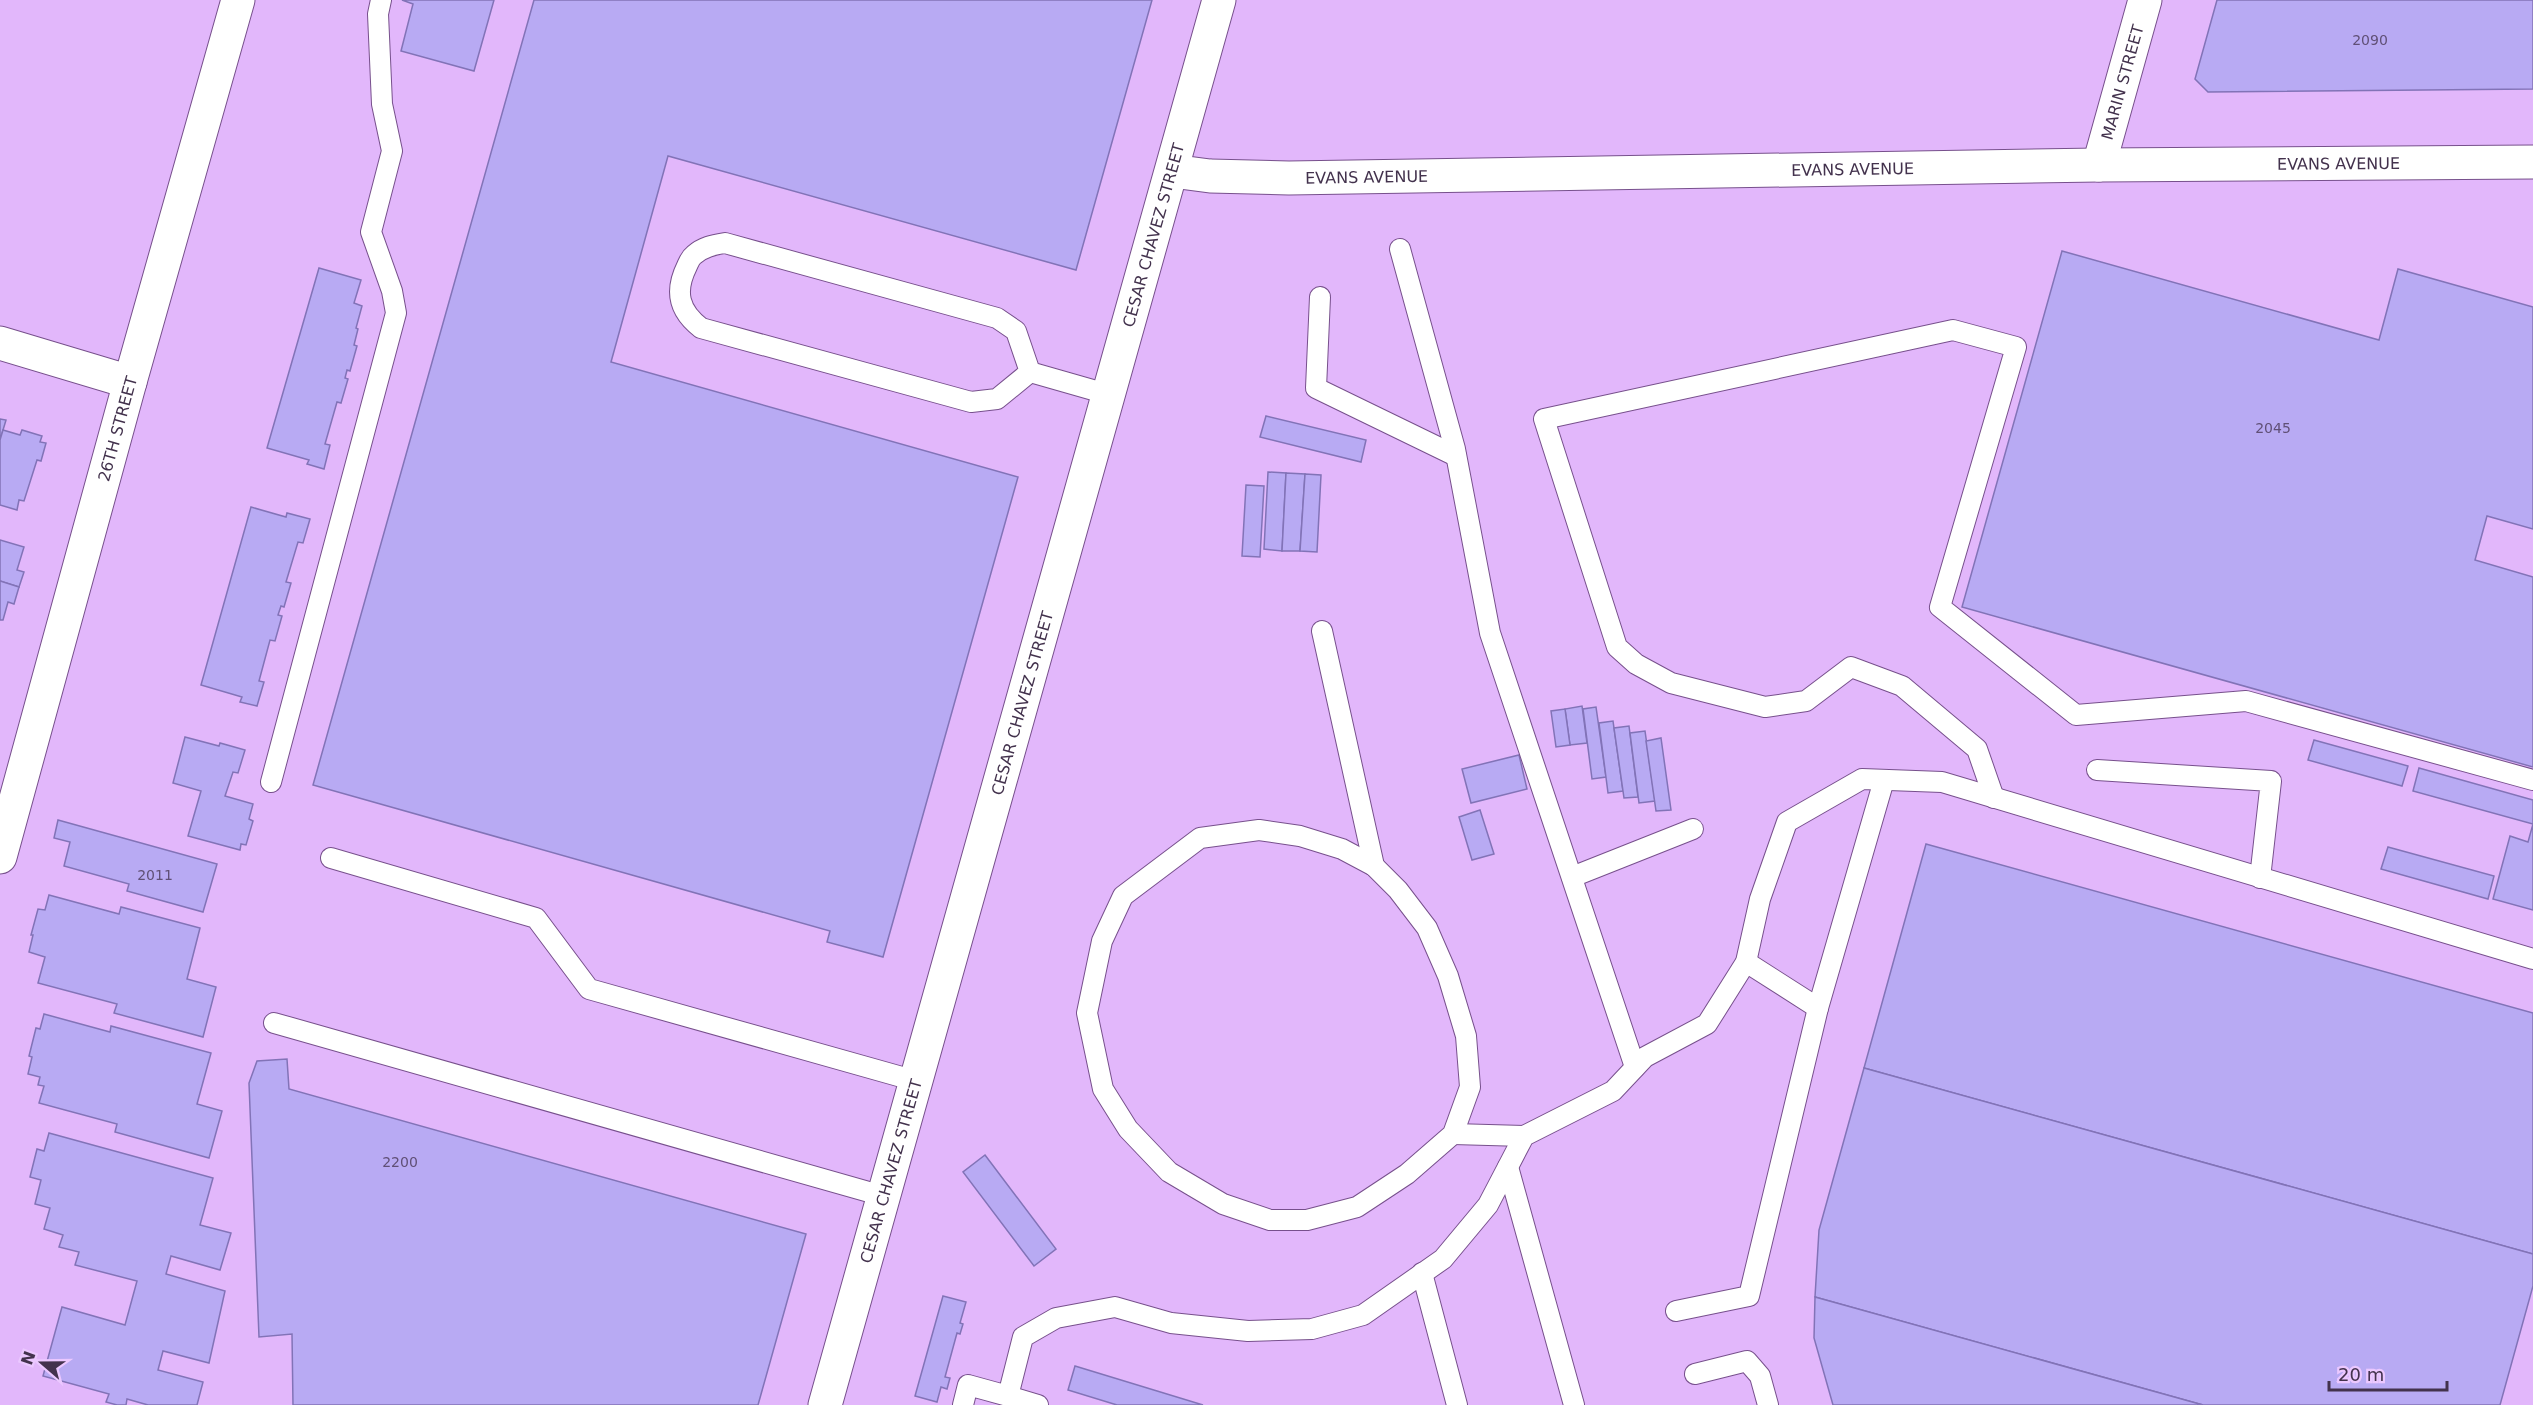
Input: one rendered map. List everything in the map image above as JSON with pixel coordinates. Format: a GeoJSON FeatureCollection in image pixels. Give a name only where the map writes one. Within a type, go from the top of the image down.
{"type":"FeatureCollection","features":[{"type":"Feature","properties":{"kind":"main road","name":"26TH STREET"},"geometry":{"type":"LineString","coordinates":[[0,857],[130,382],[238,0]]}},
{"type":"Feature","properties":{"kind":"main road","name":"CESAR CHAVEZ STREET"},"geometry":{"type":"LineString","coordinates":[[825,1405],[1219,0]]}},
{"type":"Feature","properties":{"kind":"main road","name":"MARIN STREET"},"geometry":{"type":"LineString","coordinates":[[2099,165],[2145,0]]}},
{"type":"Feature","properties":{"kind":"main road","name":"EVANS AVENUE"},"geometry":{"type":"LineString","coordinates":[[1172,171],[1210,176],[1289,178],[2099,165],[2533,162]]}},
{"type":"Feature","properties":{"kind":"main road"},"geometry":{"type":"LineString","coordinates":[[0,343],[130,382]]}},
{"type":"Feature","properties":{"kind":"lane"},"geometry":{"type":"LineString","coordinates":[[271,782],[396,313],[392,291],[371,232],[392,151],[382,104],[378,14],[381,0]]}},
{"type":"Feature","properties":{"kind":"lane"},"geometry":{"type":"LineString","coordinates":[[725,243],[997,318],[1016,331],[1029,372],[996,399],[971,402],[701,328],[688,318],[680,301],[681,278],[692,256],[708,246],[725,243]]}},
{"type":"Feature","properties":{"kind":"lane"},"geometry":{"type":"LineString","coordinates":[[1400,249],[1456,456],[1490,633],[1635,1067]]}},
{"type":"Feature","properties":{"kind":"lane"},"geometry":{"type":"LineString","coordinates":[[1320,297],[1316,388],[1456,456]]}},
{"type":"Feature","properties":{"kind":"lane"},"geometry":{"type":"LineString","coordinates":[[1994,798],[1977,749],[1902,686],[1851,667],[1806,701],[1765,707],[1671,682],[1636,664],[1617,648],[1544,419],[1953,330],[2016,347],[1940,607],[2076,715],[2246,701],[2533,780]]}},
{"type":"Feature","properties":{"kind":"lane"},"geometry":{"type":"LineString","coordinates":[[1029,372],[1107,394]]}},
{"type":"Feature","properties":{"kind":"lane"},"geometry":{"type":"LineString","coordinates":[[1322,631],[1374,866]]}},
{"type":"Feature","properties":{"kind":"lane"},"geometry":{"type":"LineString","coordinates":[[2097,770],[2271,781],[2260,878]]}},
{"type":"Feature","properties":{"kind":"lane"},"geometry":{"type":"LineString","coordinates":[[1453,1134],[1524,1136],[1613,1091],[1645,1057],[1707,1024],[1746,962],[1760,899],[1787,822],[1862,779],[1942,782],[2533,959]]}},
{"type":"Feature","properties":{"kind":"lane"},"geometry":{"type":"LineString","coordinates":[[1676,1311],[1749,1296],[1818,1008],[1884,780]]}},
{"type":"Feature","properties":{"kind":"lane"},"geometry":{"type":"LineString","coordinates":[[1572,877],[1693,829]]}},
{"type":"Feature","properties":{"kind":"lane"},"geometry":{"type":"LineString","coordinates":[[1259,830],[1300,836],[1342,849],[1374,866],[1398,890],[1427,928],[1448,976],[1466,1036],[1470,1087],[1453,1134],[1407,1174],[1357,1208],[1307,1220],[1270,1220],[1223,1204],[1169,1172],[1128,1129],[1103,1089],[1087,1013],[1102,941],[1123,896],[1200,838],[1259,830]]}},
{"type":"Feature","properties":{"kind":"lane"},"geometry":{"type":"LineString","coordinates":[[331,858],[536,918],[589,989],[916,1081]]}},
{"type":"Feature","properties":{"kind":"lane"},"geometry":{"type":"LineString","coordinates":[[1746,962],[1818,1008]]}},
{"type":"Feature","properties":{"kind":"lane"},"geometry":{"type":"LineString","coordinates":[[274,1023],[883,1196]]}},
{"type":"Feature","properties":{"kind":"lane"},"geometry":{"type":"LineString","coordinates":[[1008,1396],[1023,1337],[1056,1318],[1114,1307],[1171,1323],[1248,1331],[1312,1329],[1363,1315],[1443,1259],[1488,1205],[1524,1136]]}},
{"type":"Feature","properties":{"kind":"lane"},"geometry":{"type":"LineString","coordinates":[[1508,1167],[1574,1405]]}},
{"type":"Feature","properties":{"kind":"lane"},"geometry":{"type":"LineString","coordinates":[[1422,1273],[1457,1405]]}},
{"type":"Feature","properties":{"kind":"lane"},"geometry":{"type":"LineString","coordinates":[[1695,1374],[1747,1361],[1760,1376],[1768,1405]]}},
{"type":"Feature","properties":{"kind":"lane"},"geometry":{"type":"LineString","coordinates":[[963,1405],[968,1385],[1038,1405]]}},
{"type":"Feature","properties":{"kind":"building"},"geometry":{"type":"Polygon","coordinates":[[[402,0],[494,0],[474,71],[401,51],[413,4],[402,0]]]}},
{"type":"Feature","properties":{"kind":"building"},"geometry":{"type":"Polygon","coordinates":[[[534,0],[1152,0],[1076,270],[668,156],[611,362],[1018,477],[883,957],[827,942],[830,931],[313,785],[534,0]]]}},
{"type":"Feature","properties":{"kind":"building"},"geometry":{"type":"Polygon","coordinates":[[[2217,0],[2533,0],[2533,89],[2208,92],[2195,79],[2217,0]]]}},
{"type":"Feature","properties":{"kind":"building"},"geometry":{"type":"Polygon","coordinates":[[[2062,251],[2379,340],[2398,269],[2533,307],[2533,529],[2487,516],[2475,560],[2533,577],[2533,767],[1962,607],[2062,251]]]}},
{"type":"Feature","properties":{"kind":"building"},"geometry":{"type":"Polygon","coordinates":[[[319,268],[361,280],[354,303],[362,306],[356,328],[358,329],[354,345],[357,346],[350,371],[347,370],[345,378],[348,379],[341,403],[337,402],[325,444],[330,445],[324,469],[307,464],[309,460],[267,448],[319,268]]]}},
{"type":"Feature","properties":{"kind":"building"},"geometry":{"type":"Polygon","coordinates":[[[1266,416],[1366,440],[1361,462],[1260,437],[1266,416]]]}},
{"type":"Feature","properties":{"kind":"building"},"geometry":{"type":"Polygon","coordinates":[[[0,419],[6,420],[0,440],[0,419]]]}},
{"type":"Feature","properties":{"kind":"building"},"geometry":{"type":"Polygon","coordinates":[[[3,430],[20,435],[22,430],[42,436],[40,442],[46,443],[41,461],[37,460],[24,501],[19,500],[17,510],[0,505],[0,440],[3,430]]]}},
{"type":"Feature","properties":{"kind":"building"},"geometry":{"type":"Polygon","coordinates":[[[1268,472],[1286,473],[1282,551],[1264,549],[1268,472]]]}},
{"type":"Feature","properties":{"kind":"building"},"geometry":{"type":"Polygon","coordinates":[[[1286,473],[1305,474],[1300,551],[1282,551],[1286,473]]]}},
{"type":"Feature","properties":{"kind":"building"},"geometry":{"type":"Polygon","coordinates":[[[1305,474],[1321,475],[1317,552],[1300,551],[1305,474]]]}},
{"type":"Feature","properties":{"kind":"building"},"geometry":{"type":"Polygon","coordinates":[[[1246,485],[1264,486],[1260,557],[1242,556],[1246,485]]]}},
{"type":"Feature","properties":{"kind":"building"},"geometry":{"type":"Polygon","coordinates":[[[251,507],[286,517],[287,513],[310,519],[303,543],[298,542],[286,582],[291,583],[284,607],[281,606],[278,615],[282,616],[275,641],[270,640],[259,681],[264,682],[257,706],[240,702],[242,697],[201,685],[251,507]]]}},
{"type":"Feature","properties":{"kind":"building"},"geometry":{"type":"Polygon","coordinates":[[[0,540],[24,547],[17,570],[24,572],[19,587],[0,581],[0,540]]]}},
{"type":"Feature","properties":{"kind":"building"},"geometry":{"type":"Polygon","coordinates":[[[0,581],[19,587],[14,604],[8,602],[3,620],[0,620],[0,581]]]}},
{"type":"Feature","properties":{"kind":"building"},"geometry":{"type":"Polygon","coordinates":[[[1582,706],[1587,743],[1570,745],[1565,709],[1582,706]]]}},
{"type":"Feature","properties":{"kind":"building"},"geometry":{"type":"Polygon","coordinates":[[[1596,707],[1606,777],[1592,779],[1583,709],[1596,707]]]}},
{"type":"Feature","properties":{"kind":"building"},"geometry":{"type":"Polygon","coordinates":[[[1565,709],[1570,745],[1556,747],[1551,711],[1565,709]]]}},
{"type":"Feature","properties":{"kind":"building"},"geometry":{"type":"Polygon","coordinates":[[[1613,721],[1623,791],[1608,793],[1599,723],[1613,721]]]}},
{"type":"Feature","properties":{"kind":"building"},"geometry":{"type":"Polygon","coordinates":[[[1629,726],[1638,797],[1624,798],[1614,728],[1629,726]]]}},
{"type":"Feature","properties":{"kind":"building"},"geometry":{"type":"Polygon","coordinates":[[[1645,731],[1655,801],[1639,803],[1630,733],[1645,731]]]}},
{"type":"Feature","properties":{"kind":"building"},"geometry":{"type":"Polygon","coordinates":[[[185,737],[245,750],[238,773],[233,772],[225,796],[253,804],[249,819],[253,821],[246,845],[241,844],[240,850],[188,836],[201,791],[173,783],[185,737]]]}},
{"type":"Feature","properties":{"kind":"building"},"geometry":{"type":"Polygon","coordinates":[[[1661,738],[1671,810],[1656,811],[1646,741],[1661,738]]]}},
{"type":"Feature","properties":{"kind":"building"},"geometry":{"type":"Polygon","coordinates":[[[2314,740],[2408,766],[2402,786],[2308,760],[2314,740]]]}},
{"type":"Feature","properties":{"kind":"building"},"geometry":{"type":"Polygon","coordinates":[[[1519,755],[1527,789],[1471,803],[1462,769],[1519,755]]]}},
{"type":"Feature","properties":{"kind":"building"},"geometry":{"type":"Polygon","coordinates":[[[2419,768],[2533,800],[2533,824],[2413,791],[2419,768]]]}},
{"type":"Feature","properties":{"kind":"building"},"geometry":{"type":"Polygon","coordinates":[[[1480,810],[1494,854],[1472,860],[1459,817],[1480,810]]]}},
{"type":"Feature","properties":{"kind":"building"},"geometry":{"type":"Polygon","coordinates":[[[58,820],[217,864],[203,912],[127,891],[129,884],[64,866],[70,842],[54,838],[58,820]]]}},
{"type":"Feature","properties":{"kind":"building"},"geometry":{"type":"Polygon","coordinates":[[[2533,824],[2533,910],[2493,899],[2510,836],[2528,842],[2533,824]]]}},
{"type":"Feature","properties":{"kind":"building"},"geometry":{"type":"Polygon","coordinates":[[[1926,844],[2533,1013],[2533,1254],[1864,1068],[1926,844]]]}},
{"type":"Feature","properties":{"kind":"building"},"geometry":{"type":"Polygon","coordinates":[[[2388,847],[2494,876],[2488,899],[2381,869],[2388,847]]]}},
{"type":"Feature","properties":{"kind":"building"},"geometry":{"type":"Polygon","coordinates":[[[49,895],[119,914],[121,907],[200,928],[187,979],[216,987],[203,1037],[114,1013],[117,1004],[38,983],[45,957],[29,952],[33,935],[31,935],[38,909],[45,910],[49,895]]]}},
{"type":"Feature","properties":{"kind":"building"},"geometry":{"type":"Polygon","coordinates":[[[44,1014],[110,1032],[111,1026],[211,1053],[197,1104],[222,1111],[209,1158],[115,1132],[117,1124],[39,1103],[44,1086],[38,1085],[40,1077],[28,1074],[32,1057],[29,1056],[36,1028],[40,1029],[44,1014]]]}},
{"type":"Feature","properties":{"kind":"building"},"geometry":{"type":"Polygon","coordinates":[[[287,1059],[289,1089],[806,1234],[758,1405],[293,1405],[292,1334],[259,1337],[249,1083],[257,1061],[287,1059]]]}},
{"type":"Feature","properties":{"kind":"building"},"geometry":{"type":"Polygon","coordinates":[[[1864,1068],[2533,1254],[2533,1286],[2500,1405],[2203,1405],[1815,1297],[1819,1230],[1864,1068]]]}},
{"type":"Feature","properties":{"kind":"building"},"geometry":{"type":"Polygon","coordinates":[[[49,1133],[213,1178],[200,1225],[231,1233],[220,1270],[171,1256],[166,1274],[225,1291],[209,1363],[163,1351],[158,1370],[203,1382],[197,1405],[148,1405],[127,1399],[126,1405],[117,1405],[106,1402],[109,1394],[43,1376],[62,1307],[125,1325],[137,1281],[75,1265],[79,1252],[59,1247],[63,1235],[44,1229],[50,1208],[35,1204],[41,1180],[30,1177],[37,1149],[44,1151],[49,1133]]]}},
{"type":"Feature","properties":{"kind":"building"},"geometry":{"type":"Polygon","coordinates":[[[985,1155],[1056,1249],[1034,1266],[963,1172],[985,1155]]]}},
{"type":"Feature","properties":{"kind":"building"},"geometry":{"type":"Polygon","coordinates":[[[943,1296],[966,1302],[960,1323],[963,1324],[960,1334],[957,1333],[945,1377],[950,1378],[947,1389],[941,1387],[937,1402],[915,1396],[943,1296]]]}},
{"type":"Feature","properties":{"kind":"building"},"geometry":{"type":"Polygon","coordinates":[[[1815,1297],[2203,1405],[1833,1405],[1814,1338],[1815,1297]]]}},
{"type":"Feature","properties":{"kind":"building"},"geometry":{"type":"Polygon","coordinates":[[[1075,1366],[1203,1405],[1117,1405],[1068,1390],[1075,1366]]]}}]}
